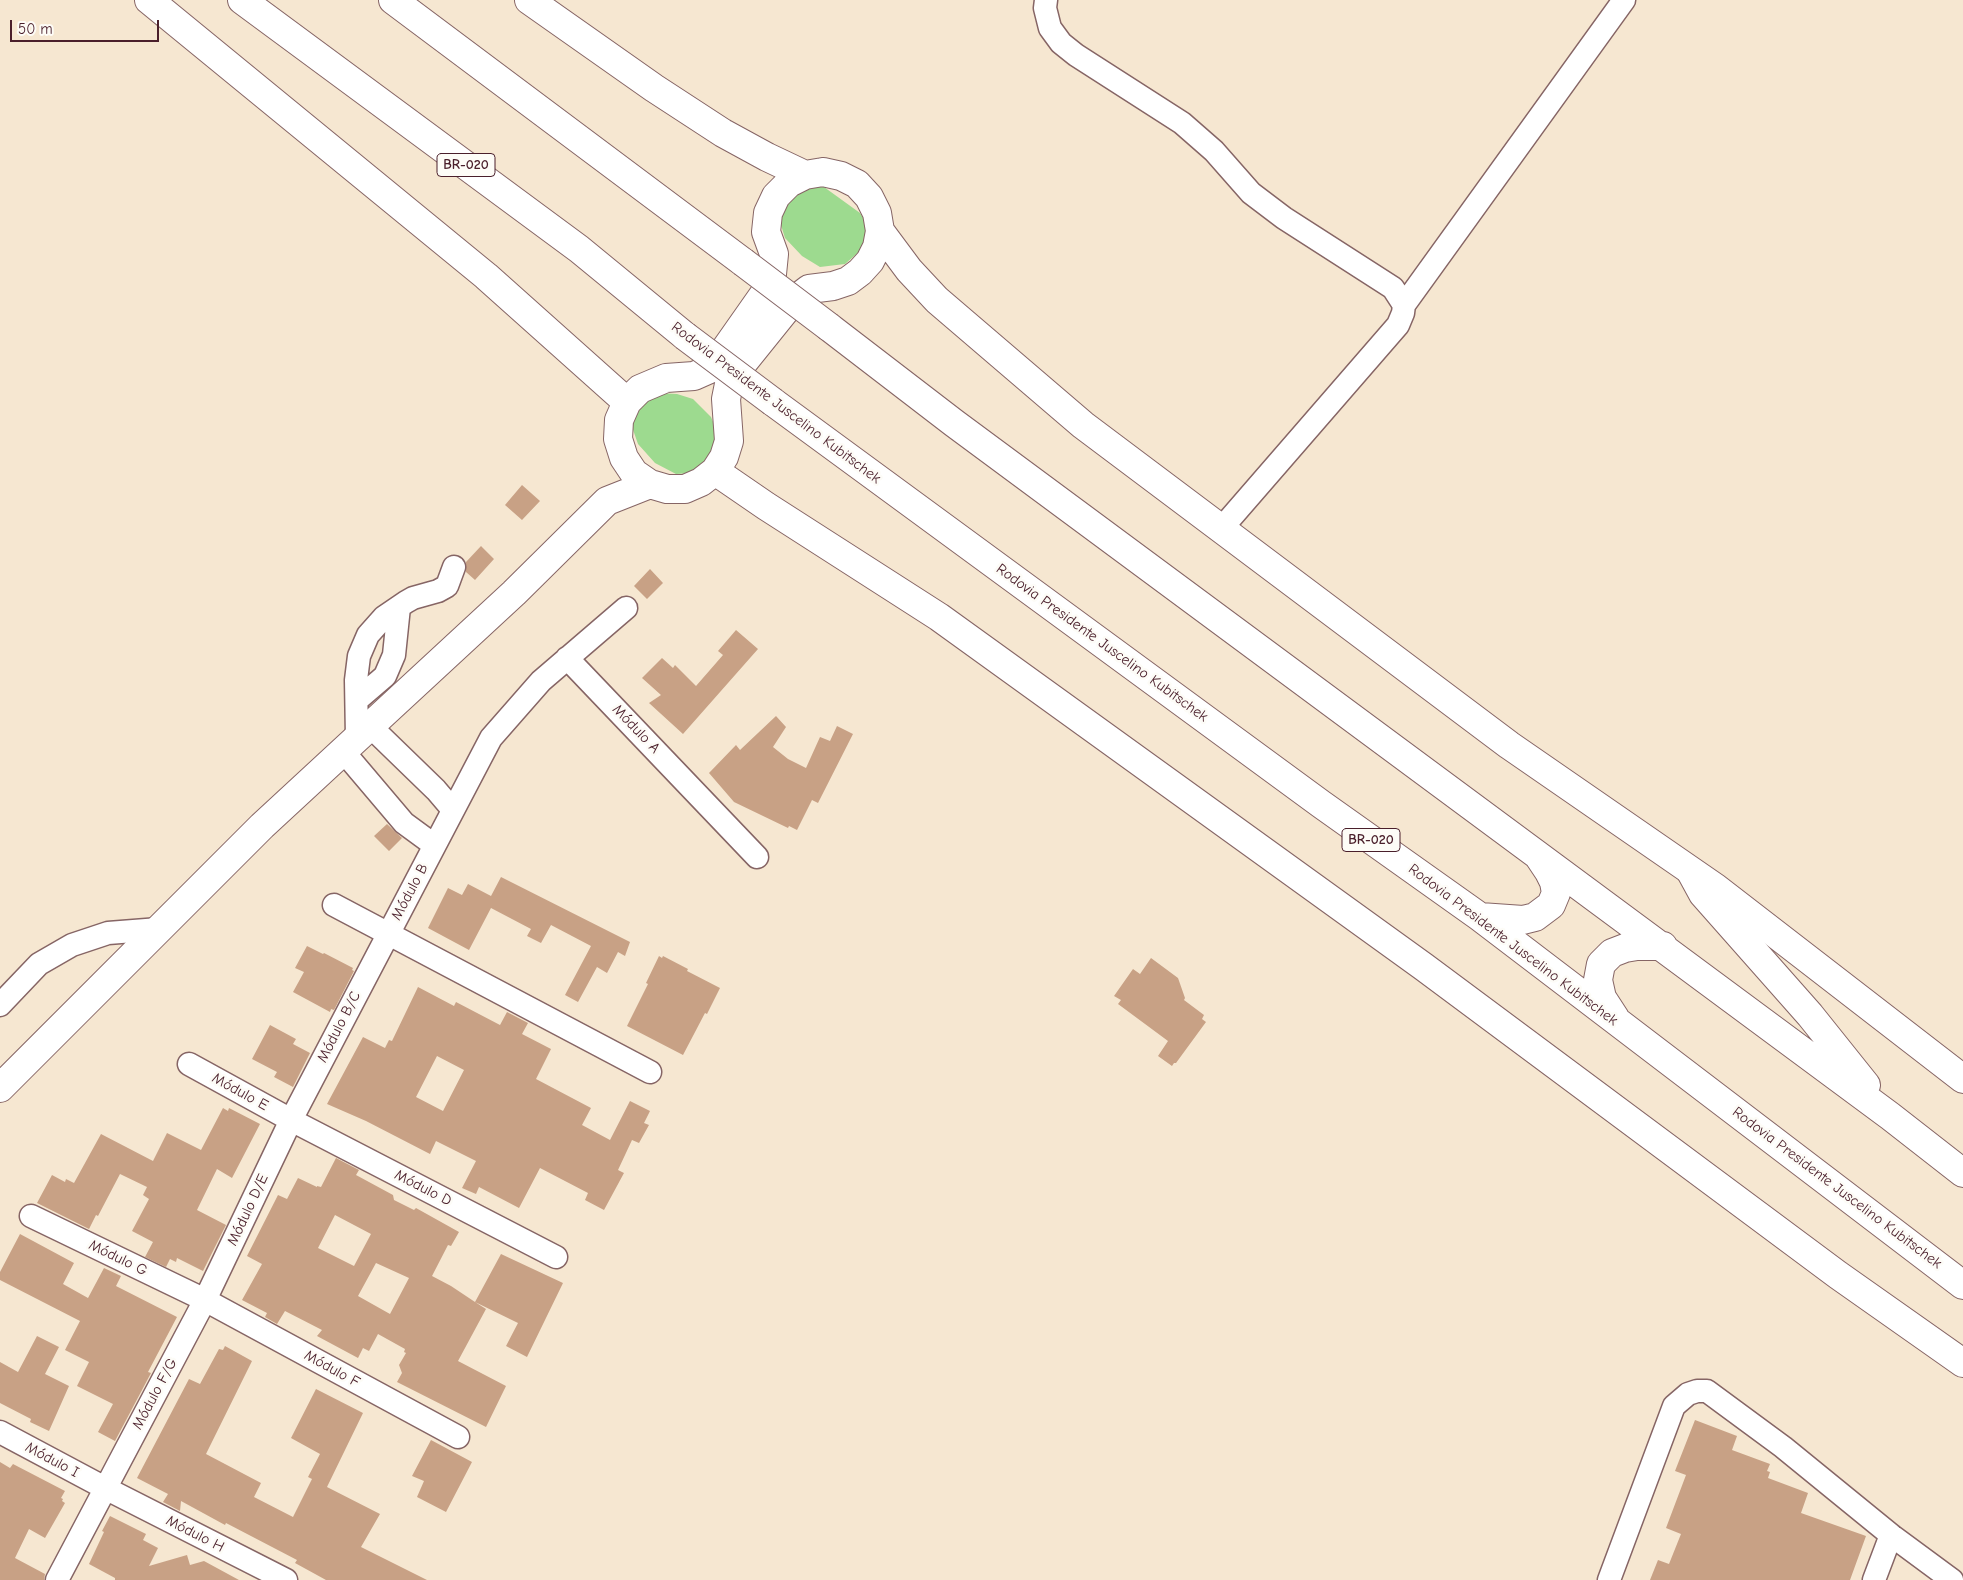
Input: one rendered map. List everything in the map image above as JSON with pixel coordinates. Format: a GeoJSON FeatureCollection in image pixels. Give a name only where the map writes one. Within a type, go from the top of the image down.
{"type":"FeatureCollection","features":[{"type":"Feature","properties":{"kind":"main road"},"geometry":{"type":"LineString","coordinates":[[149,0],[486,276],[627,402]]}},
{"type":"Feature","properties":{"kind":"main road","name":"Rodovia Presidente Juscelino Kubitschek"},"geometry":{"type":"LineString","coordinates":[[242,0],[579,249],[685,336],[773,402],[1320,804],[1480,917],[1963,1285]]}},
{"type":"Feature","properties":{"kind":"main road"},"geometry":{"type":"LineString","coordinates":[[393,0],[743,262],[954,423],[1662,946],[1890,1116],[1963,1173]]}},
{"type":"Feature","properties":{"kind":"main road"},"geometry":{"type":"LineString","coordinates":[[528,0],[654,88],[723,133],[767,157],[806,175]]}},
{"type":"Feature","properties":{"kind":"main road"},"geometry":{"type":"LineString","coordinates":[[823,172],[841,176],[857,184],[869,197],[877,214],[880,231],[877,247],[870,261],[848,281],[833,286],[809,288],[792,302],[730,378],[726,398],[729,441],[724,457],[715,471],[701,482],[684,489],[667,489],[650,484],[634,473],[624,458],[618,439],[619,420],[627,402],[640,389],[666,378],[694,376],[712,368],[771,284],[774,254],[766,232],[768,213],[776,196],[789,183],[806,175],[823,172]]}},
{"type":"Feature","properties":{"kind":"main road"},"geometry":{"type":"LineString","coordinates":[[880,231],[909,270],[937,300],[1083,425],[1509,745],[1716,888],[1963,1079]]}},
{"type":"Feature","properties":{"kind":"main road"},"geometry":{"type":"LineString","coordinates":[[607,501],[624,458]]}},
{"type":"Feature","properties":{"kind":"main road"},"geometry":{"type":"LineString","coordinates":[[715,471],[766,506],[948,622],[1416,961],[1838,1275],[1963,1363]]}},
{"type":"Feature","properties":{"kind":"main road"},"geometry":{"type":"LineString","coordinates":[[0,1088],[262,826],[514,593],[607,501],[650,484]]}},
{"type":"Feature","properties":{"kind":"main road"},"geometry":{"type":"LineString","coordinates":[[1480,917],[1523,920],[1535,917],[1552,905],[1556,893],[1554,882],[1536,853]]}},
{"type":"Feature","properties":{"kind":"main road"},"geometry":{"type":"LineString","coordinates":[[1691,872],[1703,894],[1810,1015],[1890,1116]]}},
{"type":"Feature","properties":{"kind":"main road"},"geometry":{"type":"LineString","coordinates":[[1618,1024],[1602,998],[1598,980],[1601,964],[1612,953],[1625,948],[1662,946]]}},
{"type":"Feature","properties":{"kind":"street"},"geometry":{"type":"LineString","coordinates":[[1046,0],[1045,8],[1050,28],[1062,43],[1076,55],[1182,123],[1214,151],[1250,193],[1284,218],[1393,288],[1404,304]]}},
{"type":"Feature","properties":{"kind":"street"},"geometry":{"type":"LineString","coordinates":[[1221,529],[1398,324],[1403,313],[1404,304],[1624,0]]}},
{"type":"Feature","properties":{"kind":"street"},"geometry":{"type":"LineString","coordinates":[[434,845],[404,823],[357,738],[356,680],[359,656],[368,635],[384,617],[413,598],[438,591],[447,586],[454,567]]}},
{"type":"Feature","properties":{"kind":"street"},"geometry":{"type":"LineString","coordinates":[[356,700],[385,676],[394,655],[399,608]]}},
{"type":"Feature","properties":{"kind":"street"},"geometry":{"type":"LineString","coordinates":[[567,658],[626,608]]}},
{"type":"Feature","properties":{"kind":"street","name":"Módulo B"},"geometry":{"type":"LineString","coordinates":[[567,658],[541,682],[491,738],[387,934],[650,1072]]}},
{"type":"Feature","properties":{"kind":"street","name":"Módulo A"},"geometry":{"type":"LineString","coordinates":[[567,658],[757,857]]}},
{"type":"Feature","properties":{"kind":"street"},"geometry":{"type":"LineString","coordinates":[[357,738],[436,790],[452,810]]}},
{"type":"Feature","properties":{"kind":"street"},"geometry":{"type":"LineString","coordinates":[[334,905],[387,934]]}},
{"type":"Feature","properties":{"kind":"street"},"geometry":{"type":"LineString","coordinates":[[0,1005],[39,964],[72,945],[108,933],[159,929]]}},
{"type":"Feature","properties":{"kind":"street","name":"Módulo B/C"},"geometry":{"type":"LineString","coordinates":[[291,1120],[387,934]]}},
{"type":"Feature","properties":{"kind":"street","name":"Módulo E"},"geometry":{"type":"LineString","coordinates":[[189,1064],[291,1120]]}},
{"type":"Feature","properties":{"kind":"street","name":"Módulo D"},"geometry":{"type":"LineString","coordinates":[[291,1120],[556,1257]]}},
{"type":"Feature","properties":{"kind":"street","name":"Módulo D/E"},"geometry":{"type":"LineString","coordinates":[[205,1300],[291,1120]]}},
{"type":"Feature","properties":{"kind":"street","name":"Módulo G"},"geometry":{"type":"LineString","coordinates":[[31,1216],[205,1300]]}},
{"type":"Feature","properties":{"kind":"street","name":"Módulo F"},"geometry":{"type":"LineString","coordinates":[[205,1300],[458,1437]]}},
{"type":"Feature","properties":{"kind":"street","name":"Módulo F/G"},"geometry":{"type":"LineString","coordinates":[[57,1580],[205,1300]]}},
{"type":"Feature","properties":{"kind":"street"},"geometry":{"type":"LineString","coordinates":[[1610,1580],[1674,1406],[1680,1399],[1698,1391],[1707,1391],[1783,1447],[1891,1535],[1952,1580]]}},
{"type":"Feature","properties":{"kind":"street","name":"Módulo I"},"geometry":{"type":"LineString","coordinates":[[0,1432],[105,1488]]}},
{"type":"Feature","properties":{"kind":"street","name":"Módulo H"},"geometry":{"type":"LineString","coordinates":[[105,1488],[286,1580]]}},
{"type":"Feature","properties":{"kind":"street"},"geometry":{"type":"LineString","coordinates":[[1874,1580],[1891,1535]]}},
{"type":"Feature","properties":{"kind":"green space"},"geometry":{"type":"Polygon","coordinates":[[[816,185],[824,187],[860,213],[868,225],[867,239],[860,251],[845,264],[820,267],[802,256],[785,238],[780,222],[787,194],[816,185]]]}},
{"type":"Feature","properties":{"kind":"green space"},"geometry":{"type":"Polygon","coordinates":[[[659,393],[677,394],[693,399],[711,417],[719,436],[720,447],[693,473],[676,474],[655,463],[638,444],[631,424],[636,404],[659,393]]]}},
{"type":"Feature","properties":{"kind":"building"},"geometry":{"type":"Polygon","coordinates":[[[522,485],[540,501],[522,520],[505,505],[522,485]]]}},
{"type":"Feature","properties":{"kind":"building"},"geometry":{"type":"Polygon","coordinates":[[[481,546],[494,559],[475,580],[466,572],[466,562],[481,546]]]}},
{"type":"Feature","properties":{"kind":"building"},"geometry":{"type":"Polygon","coordinates":[[[650,569],[663,583],[647,599],[634,586],[650,569]]]}},
{"type":"Feature","properties":{"kind":"building"},"geometry":{"type":"Polygon","coordinates":[[[736,630],[758,649],[683,734],[649,703],[661,695],[642,678],[662,658],[673,668],[675,665],[696,686],[723,655],[718,651],[736,630]]]}},
{"type":"Feature","properties":{"kind":"building"},"geometry":{"type":"Polygon","coordinates":[[[776,716],[786,727],[773,747],[788,759],[806,768],[820,737],[830,741],[837,726],[853,734],[818,803],[812,800],[797,830],[789,826],[788,828],[734,802],[709,773],[736,745],[740,750],[776,716]]]}},
{"type":"Feature","properties":{"kind":"building"},"geometry":{"type":"Polygon","coordinates":[[[387,824],[402,838],[389,851],[374,836],[387,824]]]}},
{"type":"Feature","properties":{"kind":"building"},"geometry":{"type":"Polygon","coordinates":[[[501,877],[630,942],[625,956],[618,952],[607,973],[597,967],[578,1002],[565,995],[591,946],[551,925],[541,943],[527,936],[531,929],[491,908],[469,950],[428,928],[448,888],[462,895],[468,884],[491,896],[501,877]]]}},
{"type":"Feature","properties":{"kind":"building"},"geometry":{"type":"Polygon","coordinates":[[[307,946],[353,968],[352,970],[354,971],[334,1010],[331,1009],[330,1012],[293,992],[304,972],[295,968],[307,946]]]}},
{"type":"Feature","properties":{"kind":"building"},"geometry":{"type":"Polygon","coordinates":[[[659,956],[662,958],[663,956],[688,969],[687,971],[720,988],[683,1055],[627,1026],[648,984],[646,983],[659,956]]]}},
{"type":"Feature","properties":{"kind":"building"},"geometry":{"type":"Polygon","coordinates":[[[1151,958],[1178,978],[1184,1000],[1204,1015],[1202,1019],[1206,1022],[1172,1066],[1158,1056],[1168,1041],[1118,1004],[1121,1000],[1114,996],[1133,969],[1140,974],[1151,958]]]}},
{"type":"Feature","properties":{"kind":"building"},"geometry":{"type":"Polygon","coordinates":[[[418,987],[454,1006],[456,1002],[500,1025],[507,1012],[528,1023],[522,1034],[551,1049],[536,1079],[591,1108],[582,1125],[610,1140],[630,1101],[650,1111],[644,1123],[649,1125],[639,1143],[632,1140],[618,1170],[624,1173],[604,1210],[585,1200],[588,1193],[540,1168],[519,1208],[479,1187],[476,1194],[462,1188],[476,1161],[436,1141],[430,1154],[366,1121],[327,1104],[363,1037],[385,1048],[389,1040],[392,1041],[418,987]],[[437,1056],[416,1097],[443,1111],[464,1070],[437,1056]]]}},
{"type":"Feature","properties":{"kind":"building"},"geometry":{"type":"Polygon","coordinates":[[[270,1025],[296,1039],[293,1044],[310,1053],[293,1087],[274,1077],[277,1072],[252,1059],[270,1025]]]}},
{"type":"Feature","properties":{"kind":"building"},"geometry":{"type":"Polygon","coordinates":[[[223,1108],[228,1111],[229,1108],[260,1124],[232,1178],[217,1169],[197,1210],[226,1225],[203,1271],[177,1258],[176,1262],[170,1259],[166,1267],[145,1257],[153,1242],[132,1231],[149,1199],[143,1195],[147,1187],[120,1174],[89,1229],[37,1203],[52,1175],[65,1182],[66,1179],[74,1183],[101,1134],[153,1161],[167,1133],[201,1150],[223,1108]]]}},
{"type":"Feature","properties":{"kind":"building"},"geometry":{"type":"Polygon","coordinates":[[[336,1158],[359,1170],[356,1175],[393,1195],[394,1200],[414,1210],[416,1208],[459,1232],[451,1246],[448,1245],[432,1276],[486,1309],[458,1361],[506,1386],[486,1427],[397,1382],[402,1373],[399,1365],[406,1353],[404,1352],[405,1349],[378,1334],[369,1351],[363,1348],[358,1358],[317,1336],[322,1330],[285,1311],[277,1324],[265,1317],[267,1313],[242,1300],[262,1264],[247,1256],[278,1195],[287,1199],[298,1178],[321,1187],[336,1158]],[[335,1215],[318,1248],[354,1266],[371,1234],[335,1215]],[[376,1263],[358,1296],[390,1314],[409,1278],[376,1263]]]}},
{"type":"Feature","properties":{"kind":"building"},"geometry":{"type":"Polygon","coordinates":[[[20,1234],[74,1263],[63,1284],[88,1298],[104,1268],[121,1276],[116,1286],[177,1317],[148,1372],[151,1373],[115,1441],[98,1432],[113,1404],[77,1386],[89,1362],[65,1350],[80,1321],[0,1280],[0,1272],[20,1234]]]}},
{"type":"Feature","properties":{"kind":"building"},"geometry":{"type":"Polygon","coordinates":[[[501,1254],[563,1283],[527,1357],[506,1346],[518,1323],[475,1302],[501,1254]]]}},
{"type":"Feature","properties":{"kind":"building"},"geometry":{"type":"Polygon","coordinates":[[[37,1336],[59,1347],[45,1374],[69,1386],[49,1431],[30,1422],[31,1419],[0,1403],[0,1362],[18,1372],[37,1336]]]}},
{"type":"Feature","properties":{"kind":"building"},"geometry":{"type":"Polygon","coordinates":[[[225,1346],[252,1361],[206,1454],[261,1483],[254,1497],[293,1517],[312,1479],[308,1477],[320,1454],[291,1438],[316,1389],[363,1413],[327,1487],[380,1514],[361,1547],[427,1580],[326,1580],[295,1563],[297,1560],[181,1501],[180,1511],[163,1502],[168,1494],[137,1478],[189,1379],[200,1384],[219,1349],[223,1350],[225,1346]]]}},
{"type":"Feature","properties":{"kind":"building"},"geometry":{"type":"Polygon","coordinates":[[[1695,1420],[1737,1436],[1732,1450],[1770,1464],[1767,1471],[1770,1472],[1768,1478],[1808,1493],[1801,1513],[1866,1536],[1850,1580],[1650,1580],[1658,1560],[1669,1564],[1681,1534],[1666,1528],[1686,1475],[1675,1471],[1695,1420]]]}},
{"type":"Feature","properties":{"kind":"building"},"geometry":{"type":"Polygon","coordinates":[[[431,1440],[472,1462],[446,1512],[417,1497],[424,1481],[412,1476],[431,1440]]]}},
{"type":"Feature","properties":{"kind":"building"},"geometry":{"type":"Polygon","coordinates":[[[0,1462],[10,1468],[13,1464],[65,1491],[61,1498],[65,1503],[45,1538],[29,1529],[15,1558],[45,1574],[44,1580],[0,1580],[0,1462]]]}},
{"type":"Feature","properties":{"kind":"building"},"geometry":{"type":"Polygon","coordinates":[[[110,1516],[146,1534],[143,1540],[158,1548],[149,1566],[187,1555],[190,1565],[204,1561],[239,1580],[115,1580],[115,1578],[89,1564],[110,1516]]]}}]}
